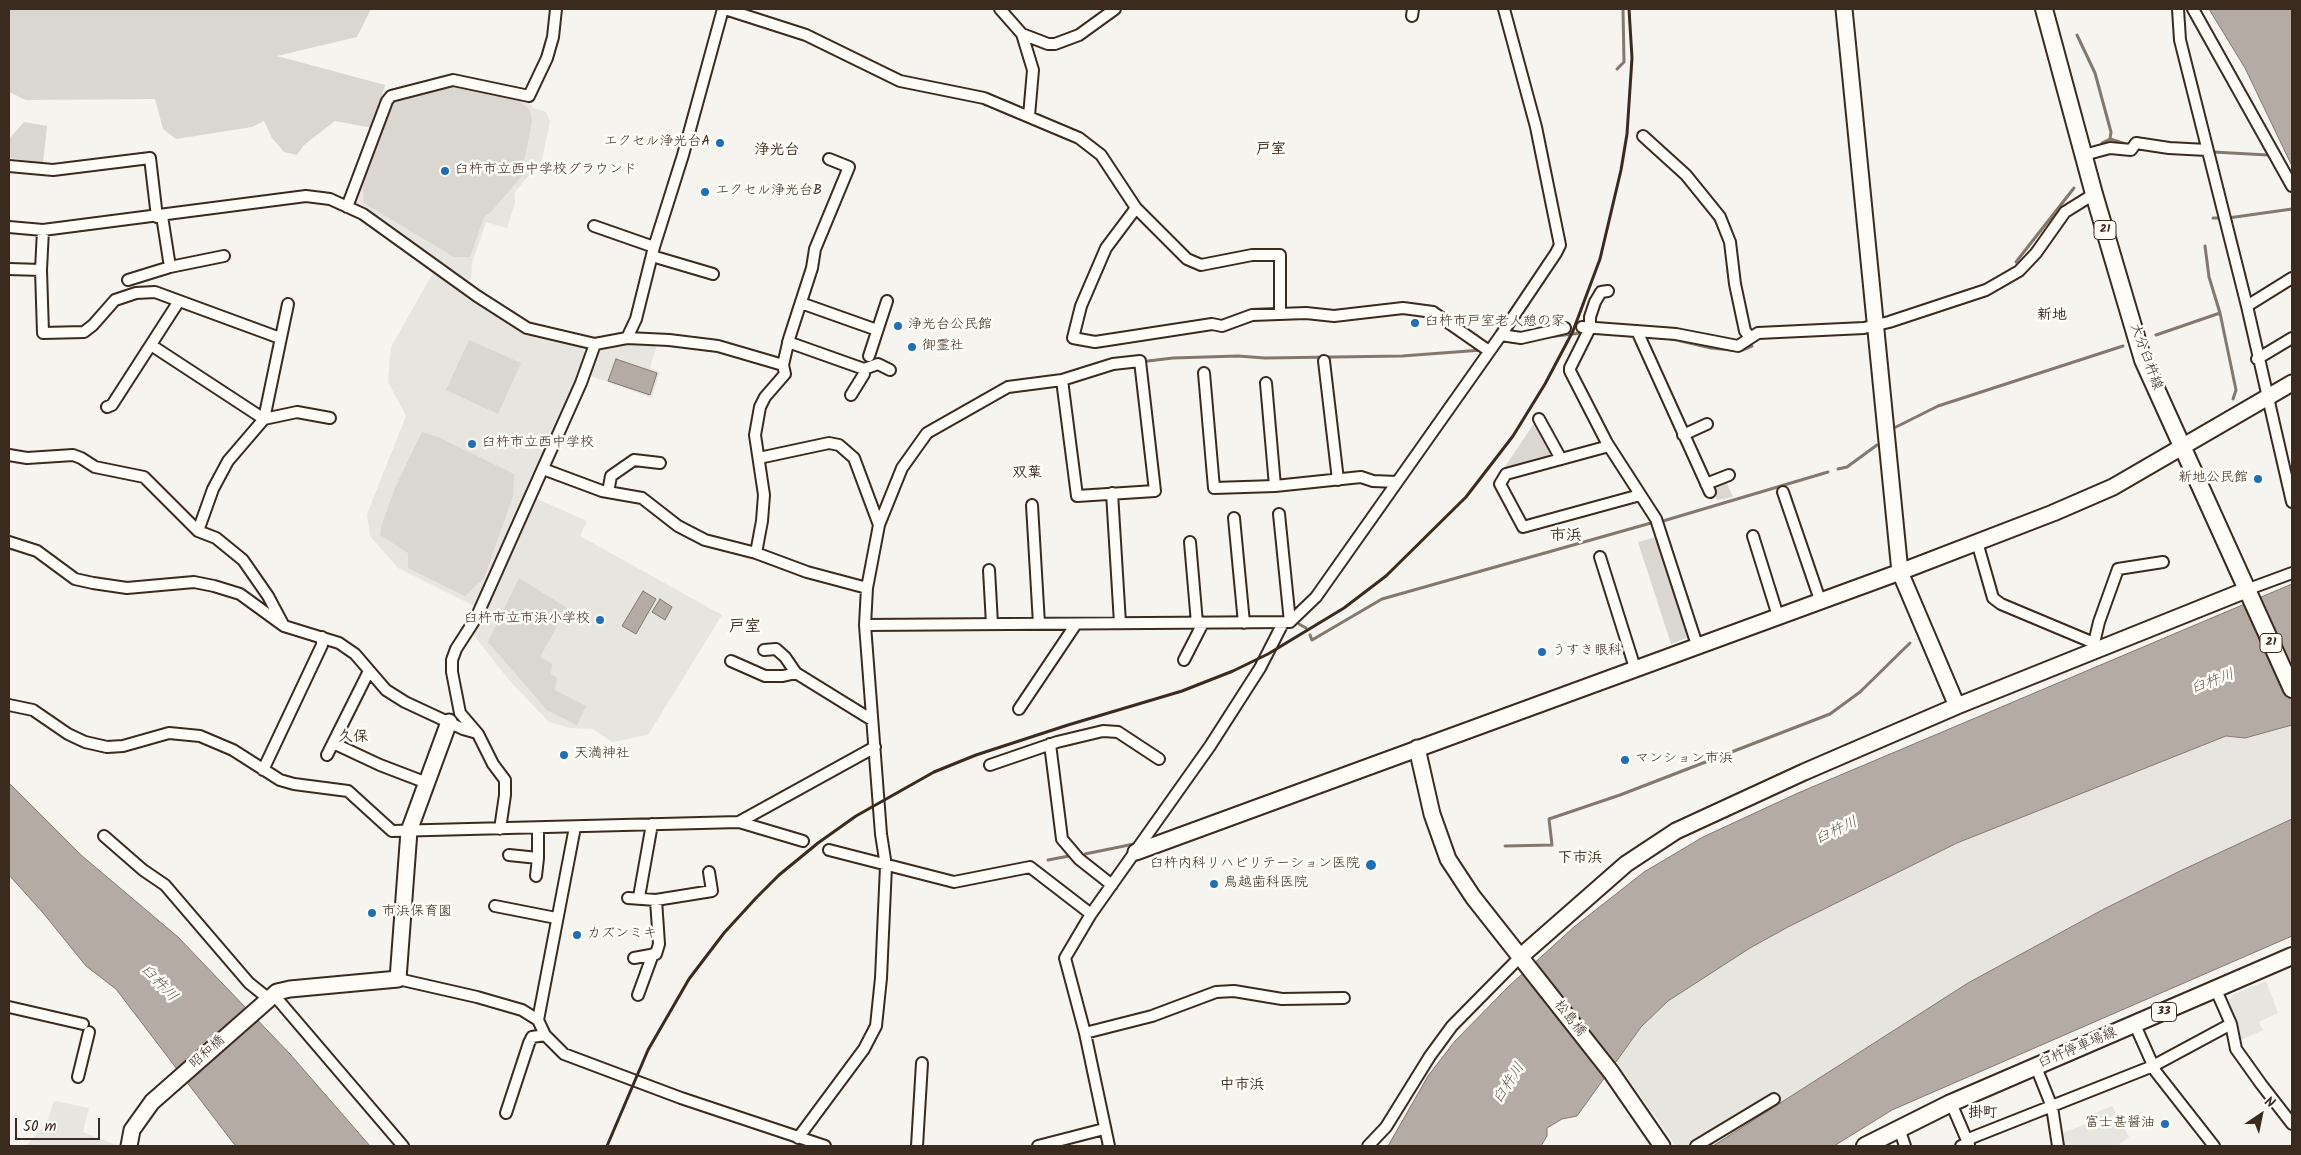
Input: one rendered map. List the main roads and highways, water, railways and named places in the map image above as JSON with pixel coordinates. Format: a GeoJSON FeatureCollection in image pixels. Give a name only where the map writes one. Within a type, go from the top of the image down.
{"type":"FeatureCollection","features":[{"type":"Feature","properties":{"kind":"main road","name":"大分臼杵線"},"geometry":{"type":"LineString","coordinates":[[2044,9],[2094,194],[2143,360],[2292,689]]}},
{"type":"Feature","properties":{"kind":"main road","name":"臼杵停車場線"},"geometry":{"type":"LineString","coordinates":[[1865,1146],[1952,1103],[2292,956]]}},
{"type":"Feature","properties":{"kind":"water"},"geometry":{"type":"Polygon","coordinates":[[[2209,9],[2292,9],[2292,166],[2245,68],[2209,9]]]}},
{"type":"Feature","properties":{"kind":"water"},"geometry":{"type":"Polygon","coordinates":[[[616,359],[657,373],[650,395],[608,381],[616,359]]]}},
{"type":"Feature","properties":{"kind":"water","name":"臼杵川"},"geometry":{"type":"Polygon","coordinates":[[[2292,584],[2292,725],[2245,738],[2226,736],[1957,843],[1788,927],[1750,948],[1668,1001],[1641,1027],[1577,1116],[1562,1119],[1547,1128],[1547,1136],[1541,1146],[1388,1146],[1428,1076],[1455,1041],[1509,986],[1574,927],[1644,872],[1703,837],[1798,793],[2292,584]]]}},
{"type":"Feature","properties":{"kind":"water"},"geometry":{"type":"Polygon","coordinates":[[[643,591],[656,599],[636,634],[622,626],[643,591]]]}},
{"type":"Feature","properties":{"kind":"water"},"geometry":{"type":"Polygon","coordinates":[[[660,599],[672,607],[665,620],[652,612],[660,599]]]}},
{"type":"Feature","properties":{"kind":"water","name":"臼杵川"},"geometry":{"type":"Polygon","coordinates":[[[9,783],[81,855],[178,937],[290,1054],[370,1146],[237,1146],[234,1144],[116,989],[86,966],[44,914],[9,875],[9,783]]]}},
{"type":"Feature","properties":{"kind":"water"},"geometry":{"type":"Polygon","coordinates":[[[2292,819],[2292,936],[1892,1110],[1834,1146],[1713,1146],[1968,983],[2104,909],[2292,819]]]}},
{"type":"Feature","properties":{"kind":"waterway"},"geometry":{"type":"LineString","coordinates":[[1617,69],[1624,62],[1623,9]]}},
{"type":"Feature","properties":{"kind":"waterway"},"geometry":{"type":"LineString","coordinates":[[2077,35],[2095,73],[2111,132],[2110,139]]}},
{"type":"Feature","properties":{"kind":"waterway"},"geometry":{"type":"LineString","coordinates":[[2102,143],[2110,139],[2126,144]]}},
{"type":"Feature","properties":{"kind":"waterway"},"geometry":{"type":"LineString","coordinates":[[2213,152],[2268,155]]}},
{"type":"Feature","properties":{"kind":"waterway"},"geometry":{"type":"LineString","coordinates":[[2016,262],[2074,188]]}},
{"type":"Feature","properties":{"kind":"waterway"},"geometry":{"type":"LineString","coordinates":[[2228,218],[2292,209]]}},
{"type":"Feature","properties":{"kind":"waterway"},"geometry":{"type":"LineString","coordinates":[[2213,218],[2219,218]]}},
{"type":"Feature","properties":{"kind":"waterway"},"geometry":{"type":"LineString","coordinates":[[2205,246],[2209,277],[2220,313],[2236,390],[2233,399]]}},
{"type":"Feature","properties":{"kind":"waterway"},"geometry":{"type":"LineString","coordinates":[[2156,335],[2220,313]]}},
{"type":"Feature","properties":{"kind":"waterway"},"geometry":{"type":"LineString","coordinates":[[1548,337],[1581,333]]}},
{"type":"Feature","properties":{"kind":"waterway"},"geometry":{"type":"LineString","coordinates":[[1668,338],[1711,348],[1740,351],[1752,346]]}},
{"type":"Feature","properties":{"kind":"waterway"},"geometry":{"type":"LineString","coordinates":[[1503,341],[1514,342]]}},
{"type":"Feature","properties":{"kind":"waterway"},"geometry":{"type":"LineString","coordinates":[[1896,427],[1938,406],[2123,346]]}},
{"type":"Feature","properties":{"kind":"waterway"},"geometry":{"type":"LineString","coordinates":[[1148,361],[1173,358],[1238,356],[1265,358],[1402,356],[1482,350]]}},
{"type":"Feature","properties":{"kind":"waterway"},"geometry":{"type":"LineString","coordinates":[[1838,469],[1847,467],[1877,445]]}},
{"type":"Feature","properties":{"kind":"waterway"},"geometry":{"type":"LineString","coordinates":[[1663,521],[1828,472]]}},
{"type":"Feature","properties":{"kind":"waterway"},"geometry":{"type":"LineString","coordinates":[[1310,635],[1312,640],[1382,599],[1651,523]]}},
{"type":"Feature","properties":{"kind":"waterway"},"geometry":{"type":"LineString","coordinates":[[1299,624],[1306,628]]}},
{"type":"Feature","properties":{"kind":"waterway"},"geometry":{"type":"LineString","coordinates":[[1505,846],[1552,845],[1549,819],[1620,795],[1830,714],[1860,692],[1910,643]]}},
{"type":"Feature","properties":{"kind":"waterway"},"geometry":{"type":"LineString","coordinates":[[1085,854],[1134,844]]}},
{"type":"Feature","properties":{"kind":"waterway"},"geometry":{"type":"LineString","coordinates":[[1048,860],[1069,856]]}},
{"type":"Feature","properties":{"kind":"railway"},"geometry":{"type":"LineString","coordinates":[[607,1146],[648,1050],[689,979],[724,933],[756,898],[779,875],[818,843],[856,816],[934,772],[976,755],[1182,691],[1233,671],[1268,654],[1344,608],[1386,576],[1466,497],[1513,436],[1545,384],[1573,331],[1600,259],[1621,170],[1627,134],[1632,58],[1629,9]]}},
{"type":"Feature","properties":{"kind":"place","name":"エクセル浄光台A"},"geometry":{"type":"Point","coordinates":[720,143]}},
{"type":"Feature","properties":{"kind":"place","name":"臼杵市立西中学校グラウンド"},"geometry":{"type":"Point","coordinates":[445,171]}},
{"type":"Feature","properties":{"kind":"place","name":"エクセル浄光台B"},"geometry":{"type":"Point","coordinates":[705,192]}},
{"type":"Feature","properties":{"kind":"place","name":"臼杵市戸室老人憩の家"},"geometry":{"type":"Point","coordinates":[1415,323]}},
{"type":"Feature","properties":{"kind":"place","name":"浄光台公民館"},"geometry":{"type":"Point","coordinates":[898,326]}},
{"type":"Feature","properties":{"kind":"place","name":"御霊社"},"geometry":{"type":"Point","coordinates":[912,347]}},
{"type":"Feature","properties":{"kind":"place","name":"臼杵市立西中学校"},"geometry":{"type":"Point","coordinates":[472,444]}},
{"type":"Feature","properties":{"kind":"place","name":"新地公民館"},"geometry":{"type":"Point","coordinates":[2258,479]}},
{"type":"Feature","properties":{"kind":"place","name":"臼杵市立市浜小学校"},"geometry":{"type":"Point","coordinates":[600,620]}},
{"type":"Feature","properties":{"kind":"place","name":"うすき眼科"},"geometry":{"type":"Point","coordinates":[1542,652]}},
{"type":"Feature","properties":{"kind":"place","name":"天満神社"},"geometry":{"type":"Point","coordinates":[564,755]}},
{"type":"Feature","properties":{"kind":"place","name":"マンション市浜"},"geometry":{"type":"Point","coordinates":[1625,760]}},
{"type":"Feature","properties":{"kind":"place","name":"臼杵内科リハビリテーション医院"},"geometry":{"type":"Point","coordinates":[1371,865]}},
{"type":"Feature","properties":{"kind":"place","name":"鳥越歯科医院"},"geometry":{"type":"Point","coordinates":[1214,884]}},
{"type":"Feature","properties":{"kind":"place","name":"市浜保育園"},"geometry":{"type":"Point","coordinates":[372,913]}},
{"type":"Feature","properties":{"kind":"place","name":"カズンミキ"},"geometry":{"type":"Point","coordinates":[577,935]}},
{"type":"Feature","properties":{"kind":"place","name":"富士甚醤油"},"geometry":{"type":"Point","coordinates":[2165,1124]}},
{"type":"Feature","properties":{"kind":"district","name":"戸室"},"geometry":{"type":"Point","coordinates":[1271,150]}},
{"type":"Feature","properties":{"kind":"district","name":"浄光台"},"geometry":{"type":"Point","coordinates":[777,151]}},
{"type":"Feature","properties":{"kind":"district","name":"新地"},"geometry":{"type":"Point","coordinates":[2052,316]}},
{"type":"Feature","properties":{"kind":"district","name":"双葉"},"geometry":{"type":"Point","coordinates":[1027,474]}},
{"type":"Feature","properties":{"kind":"district","name":"市浜"},"geometry":{"type":"Point","coordinates":[1566,537]}},
{"type":"Feature","properties":{"kind":"district","name":"戸室"},"geometry":{"type":"Point","coordinates":[745,628]}},
{"type":"Feature","properties":{"kind":"district","name":"久保"},"geometry":{"type":"Point","coordinates":[353,738]}},
{"type":"Feature","properties":{"kind":"district","name":"下市浜"},"geometry":{"type":"Point","coordinates":[1580,859]}},
{"type":"Feature","properties":{"kind":"district","name":"中市浜"},"geometry":{"type":"Point","coordinates":[1242,1086]}},
{"type":"Feature","properties":{"kind":"district","name":"掛町"},"geometry":{"type":"Point","coordinates":[1983,1114]}}]}
